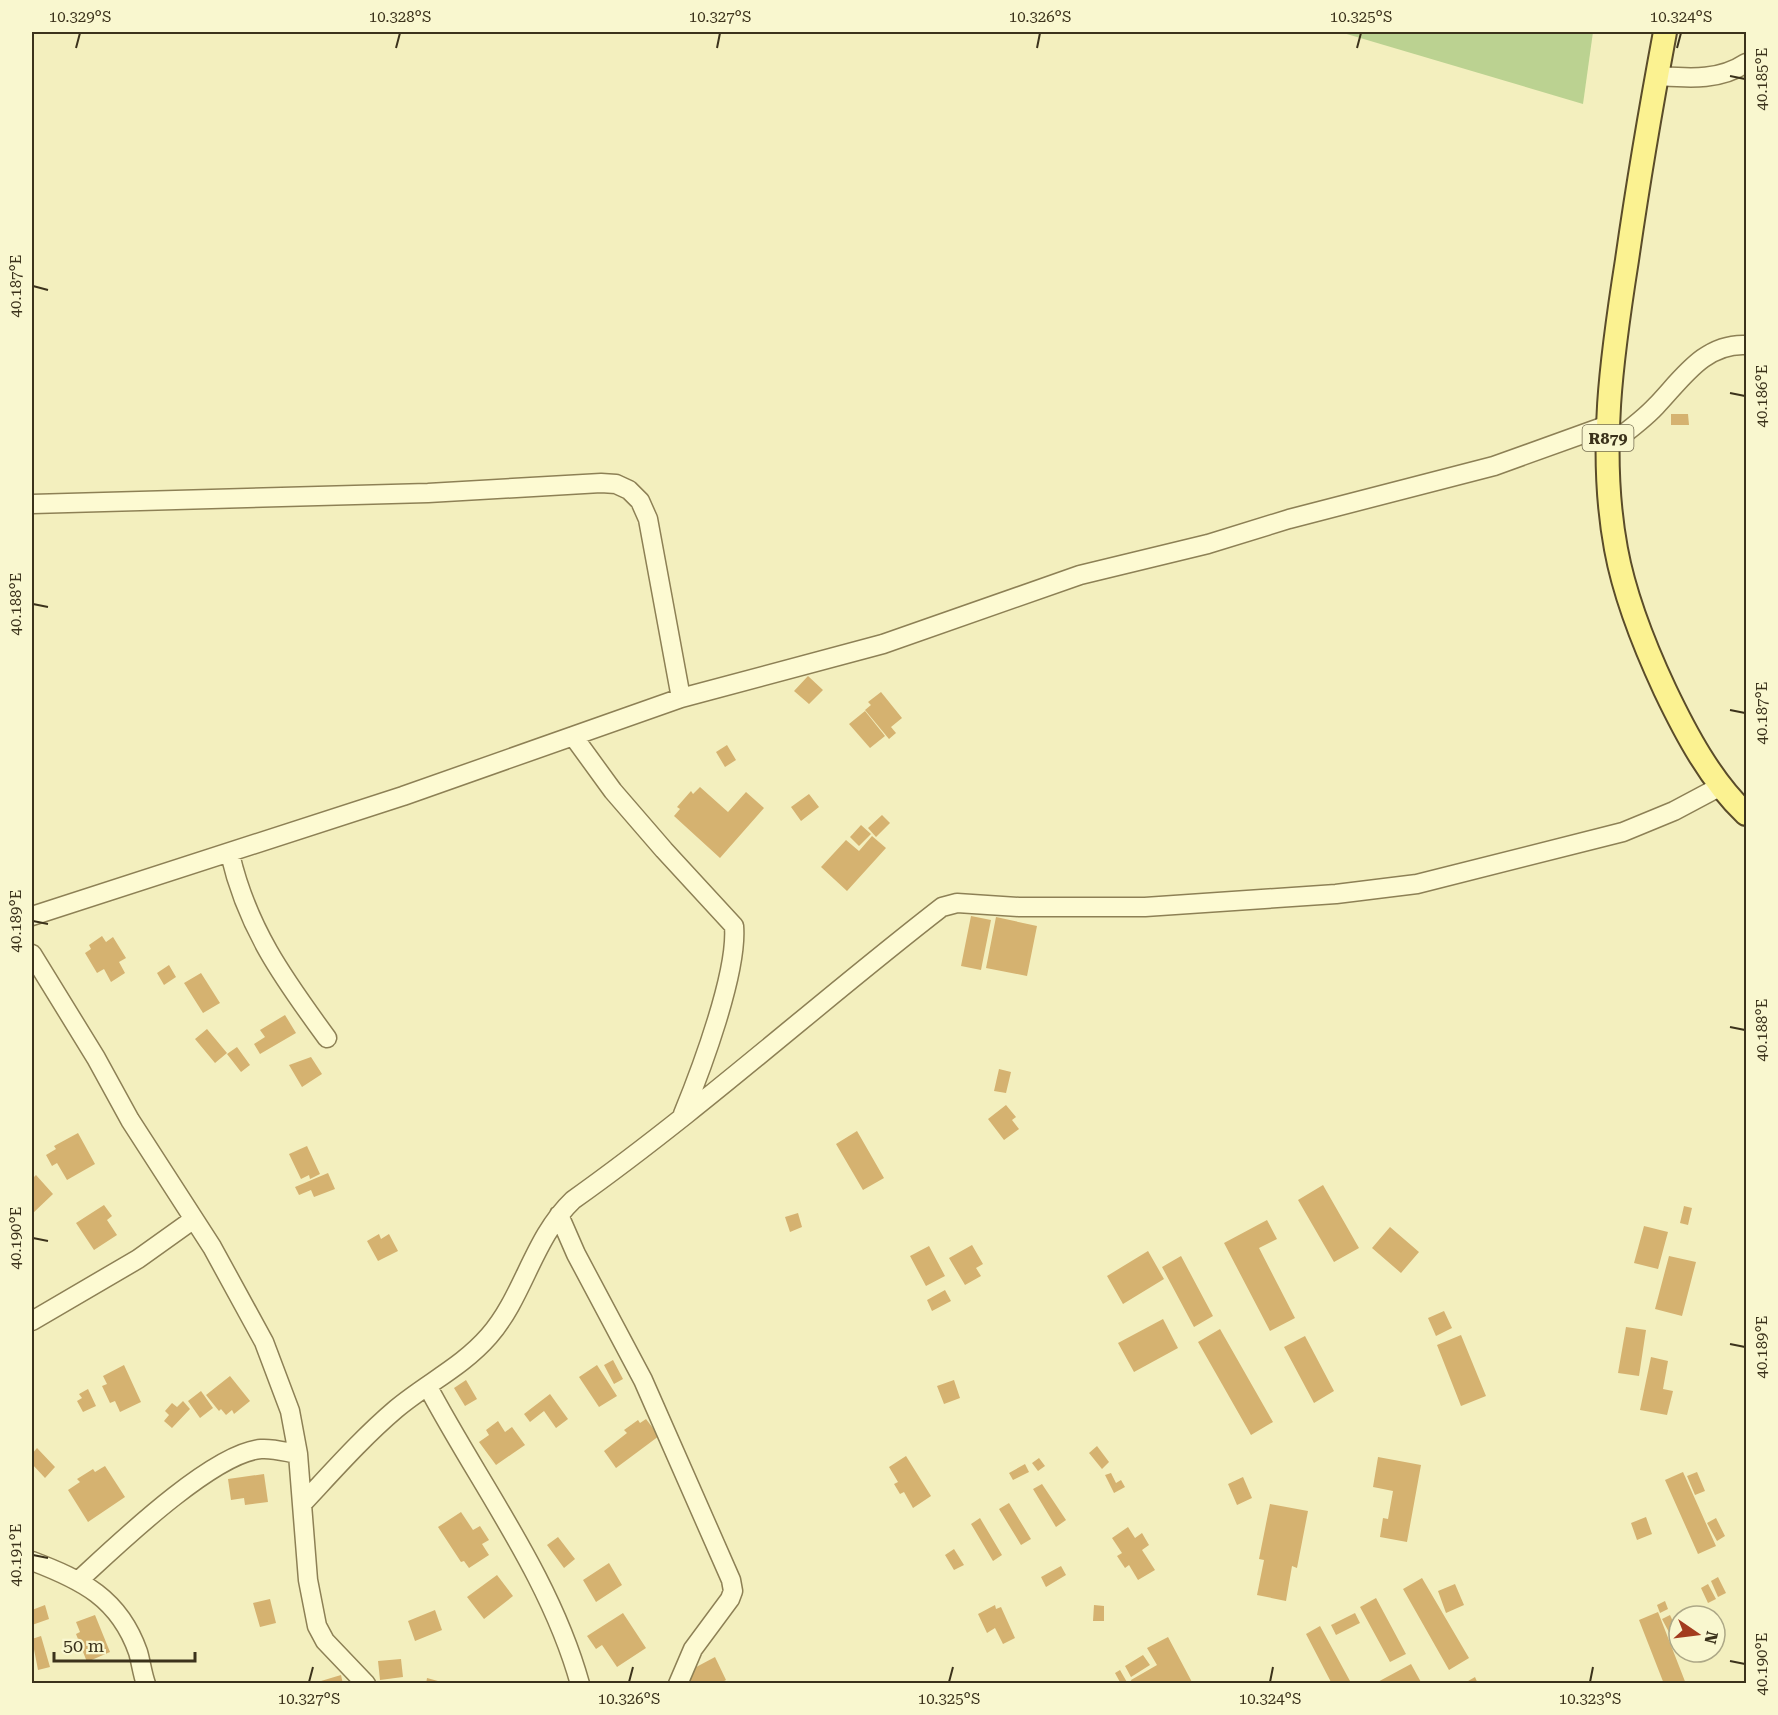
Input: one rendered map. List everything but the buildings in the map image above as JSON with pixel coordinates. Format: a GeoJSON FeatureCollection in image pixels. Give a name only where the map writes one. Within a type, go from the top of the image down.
{"type":"FeatureCollection","features":[{"type":"Feature","properties":{"kind":"main road","name":"R879"},"geometry":{"type":"LineString","coordinates":[[1665,32],[1614,339],[1607,403],[1608,465],[1616,549],[1641,640],[1678,719],[1720,786],[1746,814]]}},
{"type":"Feature","properties":{"kind":"street"},"geometry":{"type":"LineString","coordinates":[[1657,76],[1718,76],[1733,72],[1746,63]]}},
{"type":"Feature","properties":{"kind":"street"},"geometry":{"type":"LineString","coordinates":[[32,916],[230,854],[681,698],[883,644],[1080,575],[1208,544],[1289,519],[1608,435],[1656,406],[1680,377],[1700,360],[1716,351],[1746,345]]}},
{"type":"Feature","properties":{"kind":"street"},"geometry":{"type":"LineString","coordinates":[[32,504],[428,494],[582,483],[616,484],[629,490],[640,501],[648,519],[681,698]]}},
{"type":"Feature","properties":{"kind":"street"},"geometry":{"type":"LineString","coordinates":[[573,736],[613,791],[734,926],[733,956],[715,1021],[682,1115]]}},
{"type":"Feature","properties":{"kind":"street"},"geometry":{"type":"LineString","coordinates":[[303,1503],[324,1478],[398,1408],[453,1371],[492,1333],[559,1215],[573,1200],[682,1115],[722,1087],[838,988],[942,907],[957,903],[1019,907],[1144,907],[1336,894],[1417,884],[1623,832],[1674,811],[1720,786]]}},
{"type":"Feature","properties":{"kind":"street"},"geometry":{"type":"LineString","coordinates":[[230,854],[243,902],[260,940],[280,975],[327,1038]]}},
{"type":"Feature","properties":{"kind":"street"},"geometry":{"type":"LineString","coordinates":[[32,954],[96,1058],[130,1120],[194,1219],[264,1342],[290,1410],[298,1454],[308,1580],[318,1626],[325,1641],[366,1683]]}},
{"type":"Feature","properties":{"kind":"street"},"geometry":{"type":"LineString","coordinates":[[559,1215],[576,1254],[643,1380],[731,1580],[733,1591],[730,1599],[693,1649],[678,1683]]}},
{"type":"Feature","properties":{"kind":"street"},"geometry":{"type":"LineString","coordinates":[[32,1321],[138,1259],[194,1219]]}},
{"type":"Feature","properties":{"kind":"street"},"geometry":{"type":"LineString","coordinates":[[428,1388],[551,1601],[571,1649],[580,1683]]}},
{"type":"Feature","properties":{"kind":"street"},"geometry":{"type":"LineString","coordinates":[[78,1581],[131,1532],[198,1479],[225,1463],[261,1449],[298,1454]]}},
{"type":"Feature","properties":{"kind":"street"},"geometry":{"type":"LineString","coordinates":[[32,1561],[78,1581],[98,1593],[119,1615],[138,1654],[146,1683]]}},
{"type":"Feature","properties":{"kind":"green space"},"geometry":{"type":"Polygon","coordinates":[[[1340,32],[1593,32],[1583,104],[1340,32]]]}}]}
